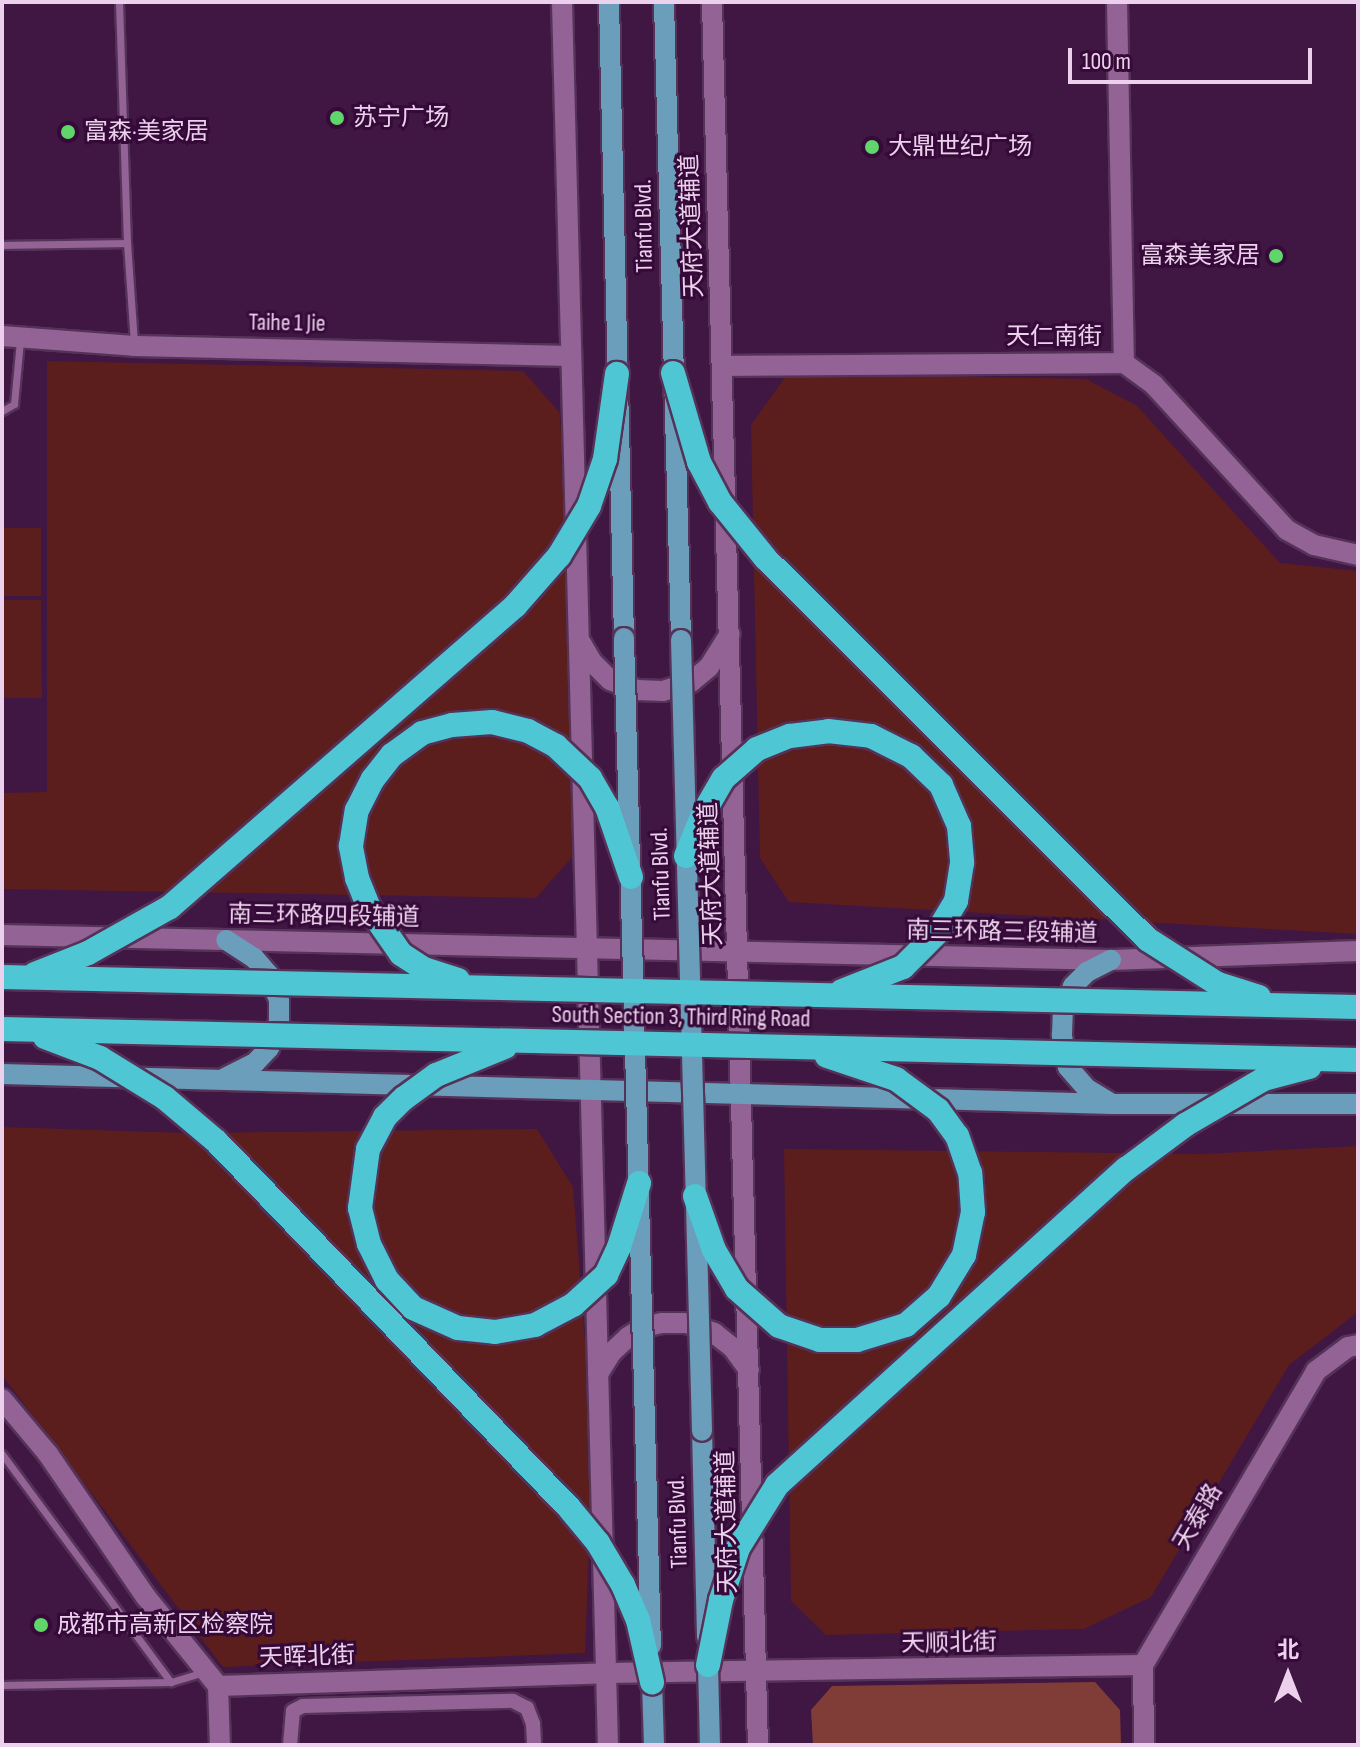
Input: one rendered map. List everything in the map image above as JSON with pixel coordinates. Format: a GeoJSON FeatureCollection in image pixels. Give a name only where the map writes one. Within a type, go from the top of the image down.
{"type":"FeatureCollection","features":[{"type":"Feature","properties":{"kind":"highway"},"geometry":{"type":"LineString","coordinates":[[673,373],[699,462],[720,502],[766,559],[1147,939],[1218,984],[1288,1006]]}},
{"type":"Feature","properties":{"kind":"highway"},"geometry":{"type":"LineString","coordinates":[[14,977],[88,953],[170,907],[515,606],[559,556],[589,506],[605,459],[617,374]]}},
{"type":"Feature","properties":{"kind":"highway"},"geometry":{"type":"LineString","coordinates":[[482,988],[424,969],[401,954],[369,908],[357,878],[351,846],[357,810],[373,779],[392,755],[422,733],[452,725],[492,722],[528,731],[556,746],[590,778],[607,807],[631,877]]}},
{"type":"Feature","properties":{"kind":"highway"},"geometry":{"type":"LineString","coordinates":[[686,856],[704,812],[724,778],[757,749],[790,736],[828,731],[871,736],[911,756],[941,785],[959,826],[962,863],[956,901],[937,933],[903,967],[827,996]]}},
{"type":"Feature","properties":{"kind":"highway","name":"South Section 3, Third Ring Road"},"geometry":{"type":"LineString","coordinates":[[14,977],[1358,1007]]}},
{"type":"Feature","properties":{"kind":"highway","name":"South Section 3, Third Ring Road"},"geometry":{"type":"LineString","coordinates":[[2,1029],[1347,1060]]}},
{"type":"Feature","properties":{"kind":"highway"},"geometry":{"type":"LineString","coordinates":[[27,1030],[100,1058],[165,1098],[217,1142],[548,1486],[598,1543],[623,1585],[638,1620],[652,1682]]}},
{"type":"Feature","properties":{"kind":"highway"},"geometry":{"type":"LineString","coordinates":[[520,1041],[436,1075],[404,1098],[368,1149],[360,1208],[369,1244],[387,1280],[413,1308],[458,1328],[495,1332],[535,1325],[573,1305],[606,1275],[619,1247],[639,1183]]}},
{"type":"Feature","properties":{"kind":"highway"},"geometry":{"type":"LineString","coordinates":[[695,1196],[714,1250],[737,1289],[779,1326],[820,1340],[857,1340],[906,1325],[939,1296],[964,1255],[973,1212],[970,1173],[957,1136],[938,1110],[896,1079],[802,1048]]}},
{"type":"Feature","properties":{"kind":"highway"},"geometry":{"type":"LineString","coordinates":[[708,1665],[721,1600],[738,1548],[777,1485],[1126,1169],[1185,1125],[1264,1079],[1347,1060]]}},
{"type":"Feature","properties":{"kind":"main road","name":"Tianfu Blvd."},"geometry":{"type":"LineString","coordinates":[[609,2],[654,1745]]}},
{"type":"Feature","properties":{"kind":"main road","name":"Tianfu Blvd."},"geometry":{"type":"LineString","coordinates":[[664,2],[710,1745]]}},
{"type":"Feature","properties":{"kind":"main road"},"geometry":{"type":"LineString","coordinates":[[221,1080],[255,1063],[269,1048],[279,1022],[279,1000],[262,967],[226,940]]}},
{"type":"Feature","properties":{"kind":"main road"},"geometry":{"type":"LineString","coordinates":[[1111,960],[1087,972],[1073,986],[1063,1011],[1062,1035],[1068,1067],[1087,1089],[1112,1104]]}},
{"type":"Feature","properties":{"kind":"main road"},"geometry":{"type":"LineString","coordinates":[[2,1074],[1112,1104],[1358,1104]]}},
{"type":"Feature","properties":{"kind":"street"},"geometry":{"type":"LineString","coordinates":[[562,2],[608,1745]]}},
{"type":"Feature","properties":{"kind":"street","name":"天府大道辅道"},"geometry":{"type":"LineString","coordinates":[[712,2],[740,952],[758,1745]]}},
{"type":"Feature","properties":{"kind":"street"},"geometry":{"type":"LineString","coordinates":[[1117,2],[1124,363]]}},
{"type":"Feature","properties":{"kind":"street","name":"Taihe 1 Jie"},"geometry":{"type":"LineString","coordinates":[[11,337],[134,346],[571,356]]}},
{"type":"Feature","properties":{"kind":"street","name":"天仁南街"},"geometry":{"type":"LineString","coordinates":[[722,366],[1124,363],[1154,385],[1287,530],[1314,545],[1358,555]]}},
{"type":"Feature","properties":{"kind":"street"},"geometry":{"type":"LineString","coordinates":[[579,639],[592,662],[610,680],[637,690],[663,691],[691,682],[709,667],[730,634]]}},
{"type":"Feature","properties":{"kind":"street","name":"南三环路四段辅道"},"geometry":{"type":"LineString","coordinates":[[2,935],[645,949]]}},
{"type":"Feature","properties":{"kind":"street","name":"南三环路三段辅道"},"geometry":{"type":"LineString","coordinates":[[645,949],[1111,960],[1358,951]]}},
{"type":"Feature","properties":{"kind":"street"},"geometry":{"type":"LineString","coordinates":[[598,1374],[612,1352],[628,1337],[644,1327],[662,1323],[687,1323],[714,1333],[733,1348],[749,1370]]}},
{"type":"Feature","properties":{"kind":"street","name":"天泰路"},"geometry":{"type":"LineString","coordinates":[[1143,1665],[1316,1371],[1348,1347],[1358,1345]]}},
{"type":"Feature","properties":{"kind":"street"},"geometry":{"type":"LineString","coordinates":[[2,1399],[48,1454],[146,1597],[212,1679],[220,1745]]}},
{"type":"Feature","properties":{"kind":"street"},"geometry":{"type":"LineString","coordinates":[[1143,1665],[1144,1745]]}},
{"type":"Feature","properties":{"kind":"street","name":"天顺北街"},"geometry":{"type":"LineString","coordinates":[[756,1672],[1143,1665]]}},
{"type":"Feature","properties":{"kind":"street","name":"天晖北街"},"geometry":{"type":"LineString","coordinates":[[212,1679],[756,1672]]}},
{"type":"Feature","properties":{"kind":"street"},"geometry":{"type":"LineString","coordinates":[[290,1745],[293,1711],[303,1706],[513,1701],[527,1708],[533,1724],[534,1745]]}},
{"type":"Feature","properties":{"kind":"lane"},"geometry":{"type":"LineString","coordinates":[[119,2],[127,243],[134,346]]}},
{"type":"Feature","properties":{"kind":"lane"},"geometry":{"type":"LineString","coordinates":[[2,245],[127,243]]}},
{"type":"Feature","properties":{"kind":"lane"},"geometry":{"type":"LineString","coordinates":[[2,411],[14,404],[11,337]]}},
{"type":"Feature","properties":{"kind":"lane"},"geometry":{"type":"LineString","coordinates":[[2,1454],[171,1682]]}},
{"type":"Feature","properties":{"kind":"lane"},"geometry":{"type":"LineString","coordinates":[[2,1685],[212,1679]]}},
{"type":"Feature","properties":{"kind":"shaded area"},"geometry":{"type":"Polygon","coordinates":[[[47,361],[523,371],[560,413],[571,686],[573,856],[536,898],[2,889],[2,793],[47,792],[47,361]]]}},
{"type":"Feature","properties":{"kind":"shaded area"},"geometry":{"type":"Polygon","coordinates":[[[788,373],[1086,379],[1137,406],[1280,563],[1358,571],[1358,934],[789,902],[760,858],[751,425],[788,373]]]}},
{"type":"Feature","properties":{"kind":"shaded area"},"geometry":{"type":"Polygon","coordinates":[[[2,528],[41,528],[41,596],[2,596],[2,528]]]}},
{"type":"Feature","properties":{"kind":"shaded area"},"geometry":{"type":"Polygon","coordinates":[[[2,600],[41,600],[42,698],[2,698],[2,600]]]}},
{"type":"Feature","properties":{"kind":"shaded area"},"geometry":{"type":"Polygon","coordinates":[[[2,1127],[185,1133],[537,1129],[573,1187],[593,1444],[585,1653],[223,1667],[2,1375],[2,1127]]]}},
{"type":"Feature","properties":{"kind":"shaded area"},"geometry":{"type":"Polygon","coordinates":[[[1358,1146],[1358,1312],[1289,1365],[1151,1597],[1084,1629],[826,1635],[791,1601],[784,1149],[1202,1154],[1358,1146]]]}},
{"type":"Feature","properties":{"kind":"shaded area"},"geometry":{"type":"Polygon","coordinates":[[[1095,1682],[1120,1710],[1121,1745],[813,1745],[811,1710],[832,1686],[1095,1682]]]}},
{"type":"Feature","properties":{"kind":"place","name":"苏宁广场"},"geometry":{"type":"Point","coordinates":[337,118]}},
{"type":"Feature","properties":{"kind":"place","name":"富森·美家居"},"geometry":{"type":"Point","coordinates":[68,132]}},
{"type":"Feature","properties":{"kind":"place","name":"大鼎世纪广场"},"geometry":{"type":"Point","coordinates":[872,147]}},
{"type":"Feature","properties":{"kind":"place","name":"富森美家居"},"geometry":{"type":"Point","coordinates":[1276,256]}},
{"type":"Feature","properties":{"kind":"place","name":"成都市高新区检察院"},"geometry":{"type":"Point","coordinates":[41,1625]}}]}
